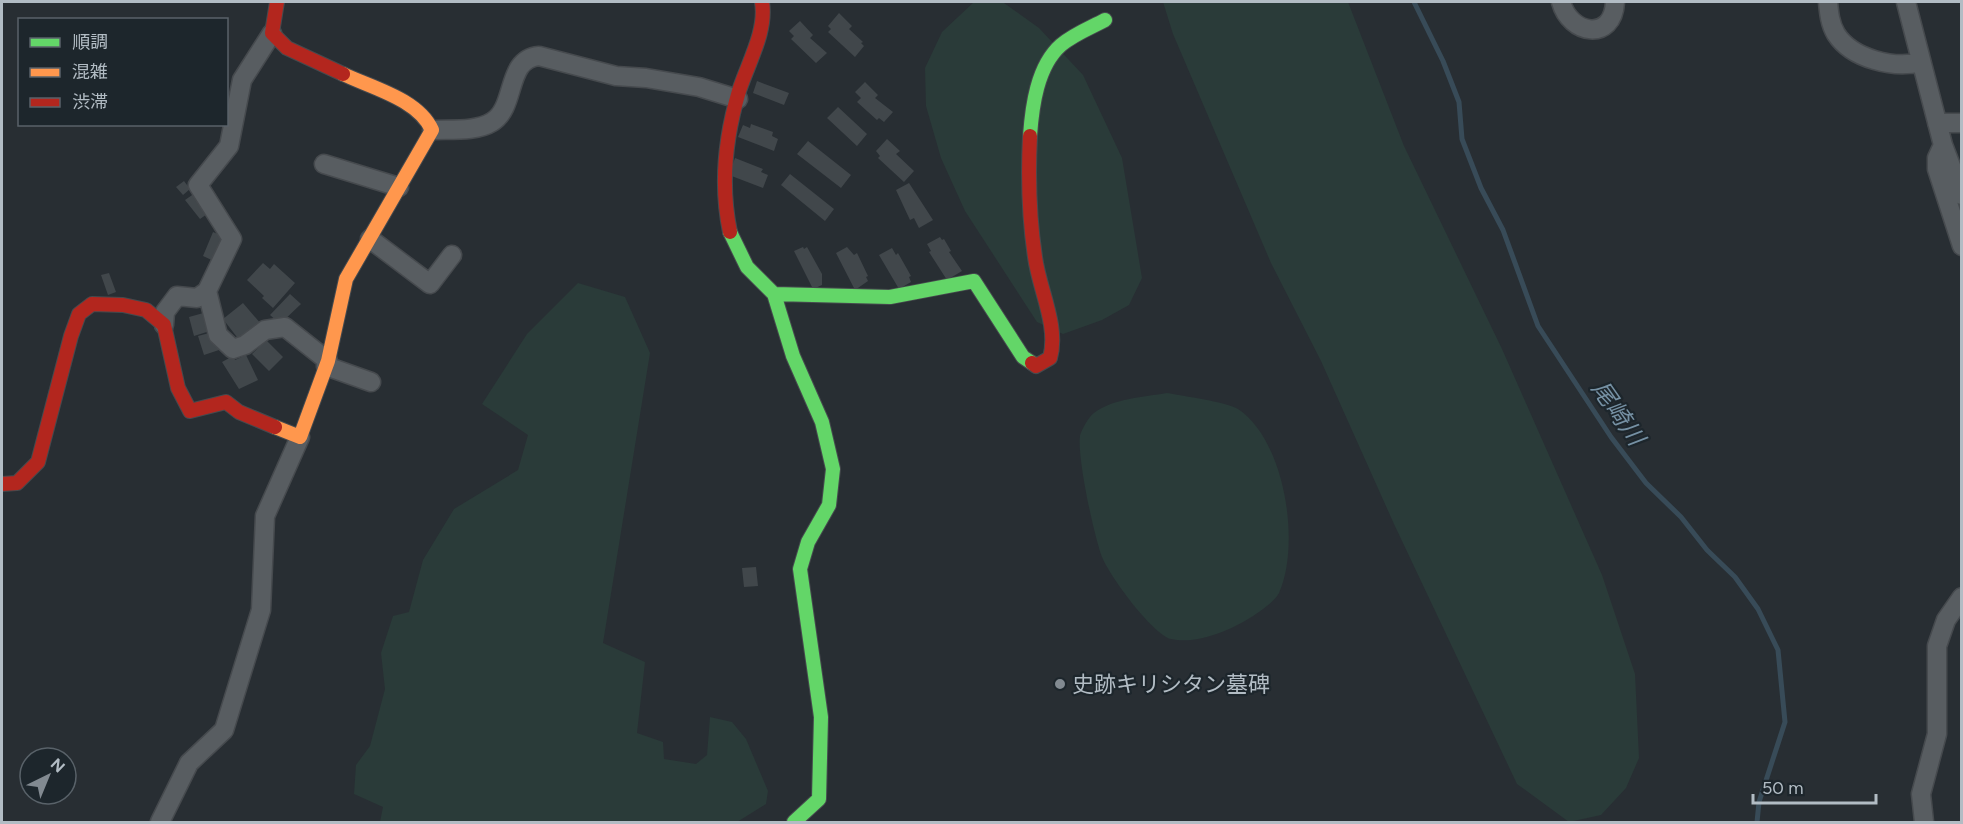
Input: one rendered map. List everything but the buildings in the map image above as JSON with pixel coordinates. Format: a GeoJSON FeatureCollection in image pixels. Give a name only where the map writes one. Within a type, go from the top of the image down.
{"type":"FeatureCollection","features":[{"type":"Feature","properties":{"kind":"street"},"geometry":{"type":"LineString","coordinates":[[277,2],[272,33],[242,80],[229,146],[198,185],[232,238],[207,291],[197,298],[177,296],[165,312],[164,325],[178,388],[190,411],[226,402],[239,412],[300,437]]}},
{"type":"Feature","properties":{"kind":"street"},"geometry":{"type":"LineString","coordinates":[[762,2],[764,14],[762,24],[730,122],[723,168],[729,229],[745,267],[774,294],[796,363],[813,396],[826,432],[832,472],[828,507],[802,551],[800,569],[821,717],[819,799],[794,822]]}},
{"type":"Feature","properties":{"kind":"street"},"geometry":{"type":"LineString","coordinates":[[1561,2],[1567,15],[1578,27],[1593,30],[1600,29],[1610,20],[1615,2]]}},
{"type":"Feature","properties":{"kind":"street"},"geometry":{"type":"LineString","coordinates":[[1828,2],[1831,23],[1841,40],[1849,47],[1898,66],[1922,62]]}},
{"type":"Feature","properties":{"kind":"street"},"geometry":{"type":"LineString","coordinates":[[1906,2],[1942,145],[1962,195]]}},
{"type":"Feature","properties":{"kind":"street"},"geometry":{"type":"LineString","coordinates":[[774,294],[890,297],[974,281],[1023,357],[1036,366],[1046,363],[1053,352],[1053,344],[1038,278],[1033,231],[1031,111],[1038,84],[1055,51],[1063,43],[1105,20]]}},
{"type":"Feature","properties":{"kind":"street"},"geometry":{"type":"LineString","coordinates":[[272,33],[287,48],[414,107],[428,121],[432,129]]}},
{"type":"Feature","properties":{"kind":"street"},"geometry":{"type":"LineString","coordinates":[[432,129],[482,127],[497,119],[502,112],[519,67],[531,57],[616,76],[646,78],[699,87],[738,99]]}},
{"type":"Feature","properties":{"kind":"street"},"geometry":{"type":"LineString","coordinates":[[1937,123],[1962,123]]}},
{"type":"Feature","properties":{"kind":"street"},"geometry":{"type":"LineString","coordinates":[[160,822],[189,763],[224,730],[261,610],[266,516],[300,437],[327,363],[346,279],[432,129]]}},
{"type":"Feature","properties":{"kind":"street"},"geometry":{"type":"LineString","coordinates":[[1942,145],[1936,158],[1937,168],[1962,246]]}},
{"type":"Feature","properties":{"kind":"street"},"geometry":{"type":"LineString","coordinates":[[324,164],[399,187]]}},
{"type":"Feature","properties":{"kind":"street"},"geometry":{"type":"LineString","coordinates":[[370,239],[430,284],[452,255]]}},
{"type":"Feature","properties":{"kind":"street"},"geometry":{"type":"LineString","coordinates":[[207,291],[218,335],[232,349],[245,345],[265,330],[285,327],[327,363],[371,382]]}},
{"type":"Feature","properties":{"kind":"street"},"geometry":{"type":"LineString","coordinates":[[2,484],[17,483],[38,462],[71,336],[79,314],[85,308],[92,304],[123,305],[146,310],[164,325]]}},
{"type":"Feature","properties":{"kind":"street"},"geometry":{"type":"LineString","coordinates":[[1924,822],[1921,794],[1937,734],[1937,646],[1946,620],[1961,598]]}},
{"type":"Feature","properties":{"kind":"shaded area"},"geometry":{"type":"Polygon","coordinates":[[[974,2],[1004,3],[1039,28],[1083,75],[1122,158],[1142,278],[1129,305],[1102,320],[1063,334],[1037,322],[965,211],[941,158],[926,106],[925,68],[942,32],[974,2]]]}},
{"type":"Feature","properties":{"kind":"shaded area"},"geometry":{"type":"Polygon","coordinates":[[[1163,2],[1348,2],[1404,146],[1502,349],[1602,575],[1635,674],[1639,758],[1626,788],[1601,815],[1569,822],[1517,784],[1394,524],[1321,361],[1271,263],[1173,34],[1163,2]]]}},
{"type":"Feature","properties":{"kind":"shaded area"},"geometry":{"type":"Polygon","coordinates":[[[578,283],[625,297],[650,353],[603,643],[645,662],[637,733],[663,742],[664,759],[696,764],[707,755],[710,717],[732,722],[746,739],[768,791],[766,804],[737,822],[380,822],[383,807],[354,794],[356,765],[370,746],[385,689],[381,653],[393,616],[409,612],[423,560],[454,509],[518,470],[528,435],[482,404],[527,334],[578,283]]]}},
{"type":"Feature","properties":{"kind":"shaded area"},"geometry":{"type":"Polygon","coordinates":[[[1167,393],[1232,406],[1254,424],[1267,444],[1277,468],[1288,521],[1285,572],[1277,596],[1247,620],[1215,634],[1193,640],[1171,639],[1163,635],[1143,616],[1113,577],[1099,547],[1081,461],[1080,436],[1094,413],[1120,401],[1167,393]]]}},
{"type":"Feature","properties":{"kind":"waterway","name":"尾崎川"},"geometry":{"type":"LineString","coordinates":[[1414,2],[1443,61],[1459,102],[1462,139],[1481,188],[1503,230],[1538,326],[1611,437],[1646,483],[1681,517],[1707,550],[1735,577],[1758,609],[1778,650],[1785,722],[1759,802],[1757,822]]}},
{"type":"Feature","properties":{"kind":"traffic: fast"},"geometry":{"type":"LineString","coordinates":[[1030,136],[1037,88],[1046,64],[1061,45],[1105,20]]}},
{"type":"Feature","properties":{"kind":"traffic: fast"},"geometry":{"type":"LineString","coordinates":[[730,232],[747,267],[774,294],[890,297],[974,281],[1023,357],[1032,363]]}},
{"type":"Feature","properties":{"kind":"traffic: fast"},"geometry":{"type":"LineString","coordinates":[[774,294],[793,356],[822,422],[833,469],[829,505],[808,542],[800,569],[821,717],[819,799],[794,822]]}},
{"type":"Feature","properties":{"kind":"traffic: slow"},"geometry":{"type":"LineString","coordinates":[[275,427],[300,437],[328,361],[346,279],[432,130],[425,119],[405,102],[343,74]]}},
{"type":"Feature","properties":{"kind":"traffic: jam"},"geometry":{"type":"LineString","coordinates":[[277,2],[272,33],[287,48],[343,74]]}},
{"type":"Feature","properties":{"kind":"traffic: jam"},"geometry":{"type":"LineString","coordinates":[[730,232],[725,196],[727,144],[739,91],[762,24],[762,2]]}},
{"type":"Feature","properties":{"kind":"traffic: jam"},"geometry":{"type":"LineString","coordinates":[[1030,136],[1029,166],[1033,242],[1052,333],[1050,358],[1036,366],[1032,363]]}},
{"type":"Feature","properties":{"kind":"traffic: jam"},"geometry":{"type":"LineString","coordinates":[[2,484],[17,483],[38,462],[71,336],[79,314],[92,304],[123,305],[146,310],[164,325],[178,388],[190,411],[226,402],[239,412],[275,427]]}},
{"type":"Feature","properties":{"kind":"place","name":"史跡キリシタン墓碑"},"geometry":{"type":"Point","coordinates":[1060,684]}}]}
